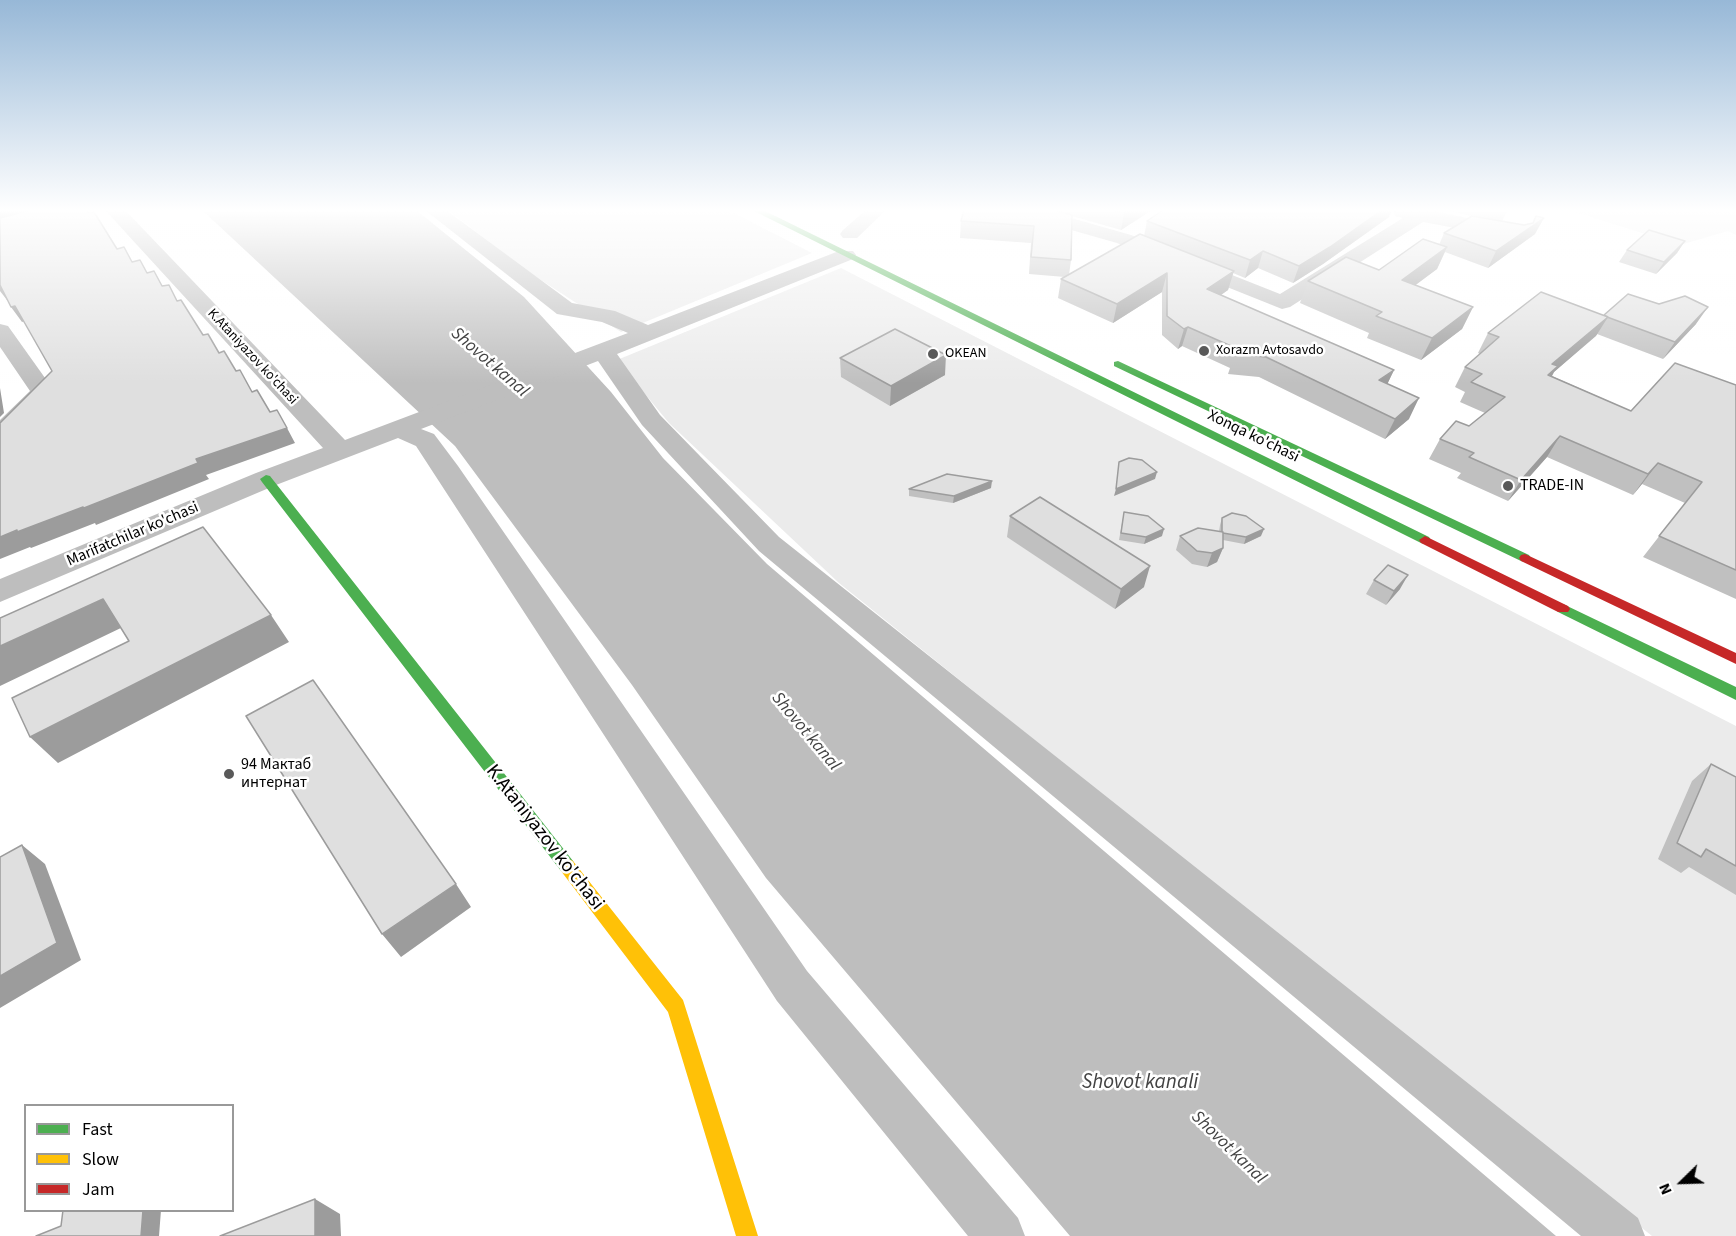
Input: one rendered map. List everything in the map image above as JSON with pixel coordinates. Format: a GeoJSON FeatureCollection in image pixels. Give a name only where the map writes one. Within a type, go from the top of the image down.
{"type":"FeatureCollection","features":[{"type":"Feature","properties":{"kind":"main road","name":"Xonqa ko'chasi"},"geometry":{"type":"LineString","coordinates":[[905,268],[1736,694]]}},
{"type":"Feature","properties":{"kind":"main road","name":"Xonqa ko'chasi"},"geometry":{"type":"LineString","coordinates":[[1102,356],[1736,659]]}},
{"type":"Feature","properties":{"kind":"main road","name":"K.Ataniyazov ko'chasi"},"geometry":{"type":"LineString","coordinates":[[266,479],[676,1007],[747,1236]]}},
{"type":"Feature","properties":{"kind":"street","name":"K.Ataniyazov ko'chasi"},"geometry":{"type":"LineString","coordinates":[[168,268],[340,451]]}},
{"type":"Feature","properties":{"kind":"street"},"geometry":{"type":"LineString","coordinates":[[510,268],[565,309],[607,316],[648,333]]}},
{"type":"Feature","properties":{"kind":"street","name":"Marifatchilar ko'chasi"},"geometry":{"type":"LineString","coordinates":[[0,591],[266,479],[648,333],[788,268]]}},
{"type":"Feature","properties":{"kind":"street"},"geometry":{"type":"LineString","coordinates":[[1196,268],[1282,302],[1337,268]]}},
{"type":"Feature","properties":{"kind":"street"},"geometry":{"type":"LineString","coordinates":[[0,331],[43,392],[0,434]]}},
{"type":"Feature","properties":{"kind":"street"},"geometry":{"type":"LineString","coordinates":[[603,351],[651,420],[769,544],[1620,1236]]}},
{"type":"Feature","properties":{"kind":"street"},"geometry":{"type":"LineString","coordinates":[[398,429],[425,440],[792,987],[1000,1236]]}},
{"type":"Feature","properties":{"kind":"shaded area"},"geometry":{"type":"Polygon","coordinates":[[[522,268],[777,268],[621,332],[522,268]]]}},
{"type":"Feature","properties":{"kind":"shaded area"},"geometry":{"type":"Polygon","coordinates":[[[841,268],[1736,726],[1736,1236],[1652,1236],[839,583],[669,423],[617,360],[841,268]]]}},
{"type":"Feature","properties":{"kind":"water","name":"Shovot kanali"},"geometry":{"type":"Polygon","coordinates":[[[264,268],[488,268],[524,297],[611,392],[663,458],[767,564],[1556,1236],[1070,1236],[766,878],[632,685],[455,446],[264,268]]]}},
{"type":"Feature","properties":{"kind":"building"},"geometry":{"type":"Polygon","coordinates":[[[0,268],[144,268],[147,273],[154,271],[162,286],[169,285],[177,301],[181,300],[203,335],[208,334],[219,353],[224,351],[236,371],[240,370],[252,392],[257,390],[270,412],[277,410],[287,428],[196,459],[198,463],[84,508],[0,537],[0,423],[52,371],[15,306],[11,307],[0,285],[0,268]]]}},
{"type":"Feature","properties":{"kind":"building"},"geometry":{"type":"Polygon","coordinates":[[[1081,268],[1226,268],[1234,271],[1207,289],[1394,370],[1379,380],[1419,398],[1395,419],[1266,357],[1234,354],[1240,350],[1188,327],[1184,329],[1167,316],[1167,273],[1117,304],[1061,279],[1081,268]]]}},
{"type":"Feature","properties":{"kind":"building"},"geometry":{"type":"Polygon","coordinates":[[[1329,268],[1373,268],[1379,270],[1382,268],[1419,268],[1402,280],[1473,307],[1432,338],[1376,316],[1382,312],[1308,281],[1329,268]]]}},
{"type":"Feature","properties":{"kind":"building"},"geometry":{"type":"Polygon","coordinates":[[[1541,292],[1608,317],[1552,364],[1558,366],[1548,375],[1631,411],[1675,363],[1736,385],[1736,570],[1659,536],[1702,482],[1658,463],[1648,474],[1560,436],[1521,480],[1469,457],[1474,453],[1440,439],[1456,421],[1469,426],[1505,397],[1471,382],[1482,374],[1465,367],[1499,337],[1488,333],[1541,292]]]}},
{"type":"Feature","properties":{"kind":"building"},"geometry":{"type":"Polygon","coordinates":[[[1628,294],[1659,304],[1685,296],[1708,307],[1675,342],[1604,315],[1628,294]]]}},
{"type":"Feature","properties":{"kind":"building"},"geometry":{"type":"Polygon","coordinates":[[[895,329],[946,355],[891,386],[840,358],[895,329]]]}},
{"type":"Feature","properties":{"kind":"building"},"geometry":{"type":"Polygon","coordinates":[[[1129,458],[1142,460],[1157,472],[1116,489],[1119,462],[1129,458]]]}},
{"type":"Feature","properties":{"kind":"building"},"geometry":{"type":"Polygon","coordinates":[[[947,474],[992,481],[954,496],[909,489],[947,474]]]}},
{"type":"Feature","properties":{"kind":"building"},"geometry":{"type":"Polygon","coordinates":[[[1040,497],[1150,566],[1121,589],[1010,516],[1040,497]]]}},
{"type":"Feature","properties":{"kind":"building"},"geometry":{"type":"Polygon","coordinates":[[[1124,512],[1148,516],[1164,529],[1146,537],[1121,533],[1124,512]]]}},
{"type":"Feature","properties":{"kind":"building"},"geometry":{"type":"Polygon","coordinates":[[[1232,513],[1246,516],[1264,529],[1246,537],[1223,533],[1222,518],[1232,513]]]}},
{"type":"Feature","properties":{"kind":"building"},"geometry":{"type":"Polygon","coordinates":[[[203,527],[271,615],[30,737],[12,698],[129,641],[103,599],[0,646],[0,618],[203,527]]]}},
{"type":"Feature","properties":{"kind":"building"},"geometry":{"type":"Polygon","coordinates":[[[1198,528],[1223,532],[1223,548],[1212,553],[1197,551],[1180,536],[1198,528]]]}},
{"type":"Feature","properties":{"kind":"building"},"geometry":{"type":"Polygon","coordinates":[[[1388,565],[1408,575],[1394,591],[1374,580],[1388,565]]]}},
{"type":"Feature","properties":{"kind":"building"},"geometry":{"type":"Polygon","coordinates":[[[313,680],[456,884],[382,934],[246,716],[313,680]]]}},
{"type":"Feature","properties":{"kind":"building"},"geometry":{"type":"Polygon","coordinates":[[[1711,764],[1736,777],[1736,866],[1706,849],[1701,857],[1677,843],[1711,764]]]}},
{"type":"Feature","properties":{"kind":"building"},"geometry":{"type":"Polygon","coordinates":[[[22,845],[57,943],[0,976],[0,857],[22,845]]]}},
{"type":"Feature","properties":{"kind":"building"},"geometry":{"type":"Polygon","coordinates":[[[315,1199],[315,1236],[220,1236],[315,1199]]]}},
{"type":"Feature","properties":{"kind":"building"},"geometry":{"type":"Polygon","coordinates":[[[63,1212],[143,1212],[141,1236],[36,1236],[61,1226],[63,1212]]]}},
{"type":"Feature","properties":{"kind":"traffic: fast"},"geometry":{"type":"LineString","coordinates":[[873,268],[1425,540]]}},
{"type":"Feature","properties":{"kind":"traffic: fast"},"geometry":{"type":"LineString","coordinates":[[1118,364],[1525,558]]}},
{"type":"Feature","properties":{"kind":"traffic: fast"},"geometry":{"type":"LineString","coordinates":[[266,479],[567,866]]}},
{"type":"Feature","properties":{"kind":"traffic: fast"},"geometry":{"type":"LineString","coordinates":[[1563,609],[1736,694]]}},
{"type":"Feature","properties":{"kind":"traffic: slow"},"geometry":{"type":"LineString","coordinates":[[567,866],[676,1007],[747,1236]]}},
{"type":"Feature","properties":{"kind":"traffic: jam"},"geometry":{"type":"LineString","coordinates":[[1425,540],[1563,609]]}},
{"type":"Feature","properties":{"kind":"traffic: jam"},"geometry":{"type":"LineString","coordinates":[[1525,558],[1736,659]]}},
{"type":"Feature","properties":{"kind":"place","name":"Xorazm Avtosavdo"},"geometry":{"type":"Point","coordinates":[1204,351]}},
{"type":"Feature","properties":{"kind":"place","name":"OKEAN"},"geometry":{"type":"Point","coordinates":[933,354]}},
{"type":"Feature","properties":{"kind":"place","name":"TRADE-IN"},"geometry":{"type":"Point","coordinates":[1508,486]}},
{"type":"Feature","properties":{"kind":"place","name":"94 Мактаб интернат"},"geometry":{"type":"Point","coordinates":[229,774]}},
{"type":"Feature","properties":{"kind":"water label","name":"Shovot kanal"},"geometry":{"type":"Point","coordinates":[489,363]}},
{"type":"Feature","properties":{"kind":"water label","name":"Shovot kanal"},"geometry":{"type":"Point","coordinates":[805,732]}},
{"type":"Feature","properties":{"kind":"water label","name":"Shovot kanal"},"geometry":{"type":"Point","coordinates":[1228,1148]}}]}
